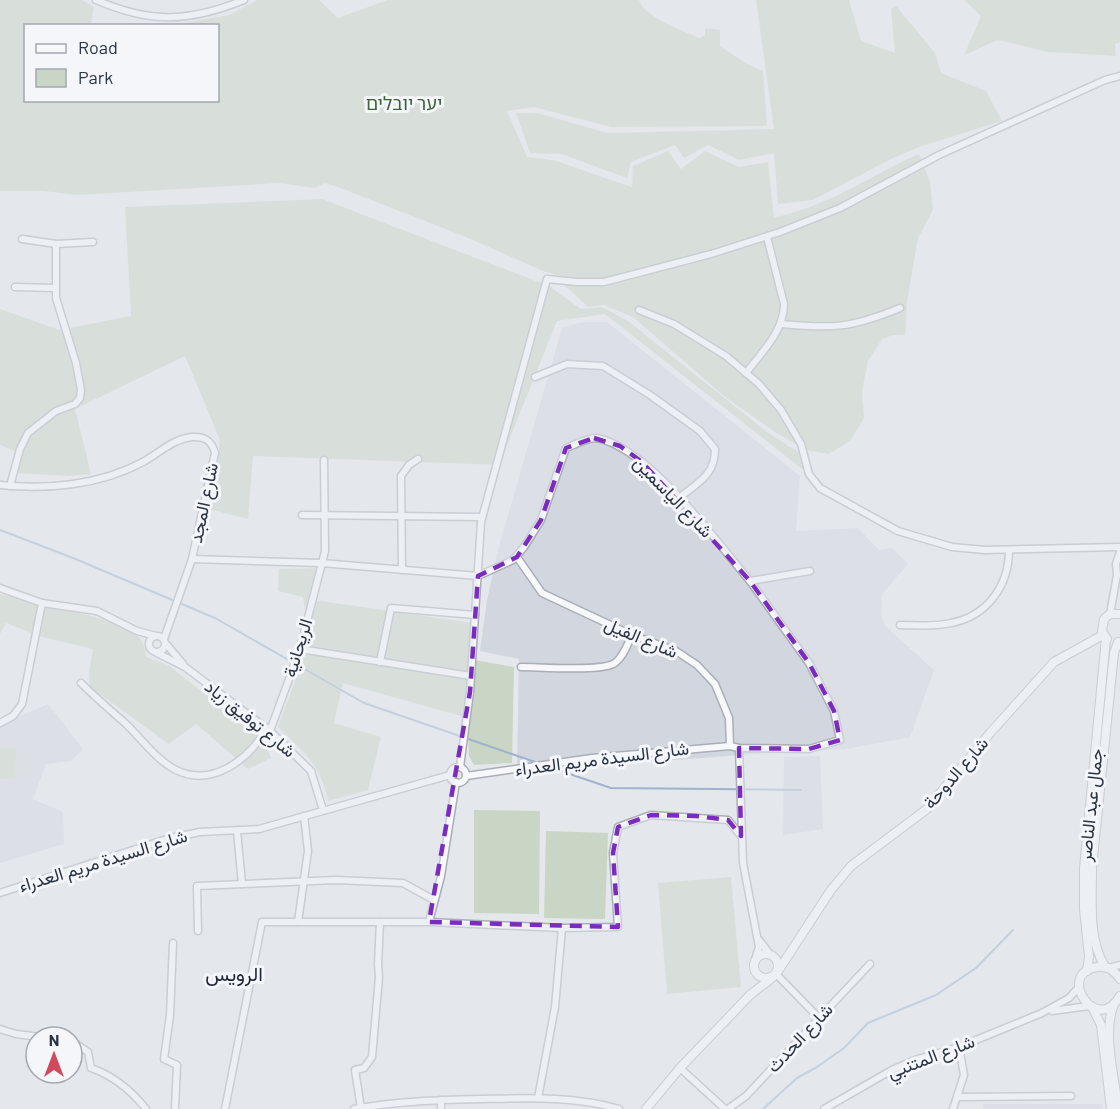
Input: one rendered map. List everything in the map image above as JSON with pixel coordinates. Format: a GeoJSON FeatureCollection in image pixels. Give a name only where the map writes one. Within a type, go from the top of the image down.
{"type":"FeatureCollection","features":[{"type":"Feature","properties":{"kind":"street"},"geometry":{"type":"LineString","coordinates":[[96,0],[137,15],[166,18],[201,14],[244,0]]}},
{"type":"Feature","properties":{"kind":"street"},"geometry":{"type":"LineString","coordinates":[[460,768],[471,676],[478,576],[477,560],[482,517],[547,279],[604,282],[767,237],[840,208],[939,155],[1105,80],[1120,76]]}},
{"type":"Feature","properties":{"kind":"street"},"geometry":{"type":"LineString","coordinates":[[746,373],[777,333],[784,314],[784,304],[767,237]]}},
{"type":"Feature","properties":{"kind":"street"},"geometry":{"type":"LineString","coordinates":[[22,239],[56,244],[93,242]]}},
{"type":"Feature","properties":{"kind":"street"},"geometry":{"type":"LineString","coordinates":[[10,486],[20,449],[28,433],[56,411],[75,404],[80,398],[81,390],[76,363],[56,298],[56,244]]}},
{"type":"Feature","properties":{"kind":"street"},"geometry":{"type":"LineString","coordinates":[[15,287],[55,288]]}},
{"type":"Feature","properties":{"kind":"street"},"geometry":{"type":"LineString","coordinates":[[781,324],[817,327],[844,326],[872,319],[900,308]]}},
{"type":"Feature","properties":{"kind":"street"},"geometry":{"type":"LineString","coordinates":[[639,310],[674,324],[701,339],[726,356],[759,384],[781,410],[801,444],[809,474],[820,488],[898,531],[952,547],[985,550],[1120,547]]}},
{"type":"Feature","properties":{"kind":"street"},"geometry":{"type":"LineString","coordinates":[[535,377],[567,364],[603,366],[650,395],[700,431],[715,449],[715,460],[711,472],[679,498]]}},
{"type":"Feature","properties":{"kind":"street","name":"شارع المجد"},"geometry":{"type":"LineString","coordinates":[[0,485],[42,487],[101,478],[142,462],[182,439],[195,437],[212,443],[215,453],[192,559],[165,642]]}},
{"type":"Feature","properties":{"kind":"street","name":"شارع الياسمين"},"geometry":{"type":"LineString","coordinates":[[478,576],[517,557],[541,520],[566,448],[594,438],[620,446],[642,462],[679,498],[750,581],[809,663],[834,711],[840,741],[809,749],[739,748]]}},
{"type":"Feature","properties":{"kind":"street"},"geometry":{"type":"LineString","coordinates":[[402,570],[401,476],[409,465],[418,459]]}},
{"type":"Feature","properties":{"kind":"street","name":"الريحانية"},"geometry":{"type":"LineString","coordinates":[[81,682],[174,769],[194,775],[211,774],[236,764],[268,730],[300,649],[325,551],[324,460]]}},
{"type":"Feature","properties":{"kind":"street"},"geometry":{"type":"LineString","coordinates":[[302,515],[482,517]]}},
{"type":"Feature","properties":{"kind":"street"},"geometry":{"type":"LineString","coordinates":[[900,625],[952,623],[973,615],[995,598],[1005,582],[1010,566],[1010,549]]}},
{"type":"Feature","properties":{"kind":"street"},"geometry":{"type":"LineString","coordinates":[[1120,552],[1116,564],[1117,575],[1110,614],[1120,614]]}},
{"type":"Feature","properties":{"kind":"street","name":"شارع الفيل"},"geometry":{"type":"LineString","coordinates":[[517,557],[542,593],[632,635],[676,651],[697,665],[715,684],[729,718],[730,746]]}},
{"type":"Feature","properties":{"kind":"street"},"geometry":{"type":"LineString","coordinates":[[192,559],[321,563],[478,576]]}},
{"type":"Feature","properties":{"kind":"street"},"geometry":{"type":"LineString","coordinates":[[750,581],[810,572]]}},
{"type":"Feature","properties":{"kind":"street"},"geometry":{"type":"LineString","coordinates":[[0,588],[42,603],[97,611],[137,631],[156,636],[165,642],[185,667]]}},
{"type":"Feature","properties":{"kind":"street"},"geometry":{"type":"LineString","coordinates":[[0,723],[13,716],[22,704],[42,603]]}},
{"type":"Feature","properties":{"kind":"street"},"geometry":{"type":"LineString","coordinates":[[380,662],[391,608],[475,615]]}},
{"type":"Feature","properties":{"kind":"street","name":"جمال عبد الناصر"},"geometry":{"type":"LineString","coordinates":[[1088,971],[1084,868],[1105,637],[1102,623],[1110,614]]}},
{"type":"Feature","properties":{"kind":"street"},"geometry":{"type":"LineString","coordinates":[[137,631],[150,648],[185,667]]}},
{"type":"Feature","properties":{"kind":"street"},"geometry":{"type":"LineString","coordinates":[[521,667],[579,668],[612,665],[622,656],[632,635]]}},
{"type":"Feature","properties":{"kind":"street"},"geometry":{"type":"LineString","coordinates":[[150,648],[150,639],[156,636]]}},
{"type":"Feature","properties":{"kind":"street"},"geometry":{"type":"LineString","coordinates":[[1105,637],[1119,641]]}},
{"type":"Feature","properties":{"kind":"street","name":"شارع الدوحة"},"geometry":{"type":"LineString","coordinates":[[646,1109],[680,1068],[748,997],[776,974],[831,890],[850,866],[927,810],[991,732],[1054,662],[1105,637]]}},
{"type":"Feature","properties":{"kind":"street","name":"جمال عبد الناصر"},"geometry":{"type":"LineString","coordinates":[[1107,967],[1099,957],[1096,947],[1092,868],[1114,653],[1119,641]]}},
{"type":"Feature","properties":{"kind":"street"},"geometry":{"type":"LineString","coordinates":[[157,653],[164,650],[165,642]]}},
{"type":"Feature","properties":{"kind":"street"},"geometry":{"type":"LineString","coordinates":[[300,649],[471,676]]}},
{"type":"Feature","properties":{"kind":"street","name":"شارع توفيق زياد"},"geometry":{"type":"LineString","coordinates":[[185,667],[268,730],[311,771],[323,810]]}},
{"type":"Feature","properties":{"kind":"street","name":"شارع السيدة مريم العدراء"},"geometry":{"type":"LineString","coordinates":[[466,776],[592,758],[730,746],[739,748]]}},
{"type":"Feature","properties":{"kind":"street"},"geometry":{"type":"LineString","coordinates":[[739,748],[741,836],[745,878],[759,947],[754,965],[753,984],[748,997]]}},
{"type":"Feature","properties":{"kind":"street"},"geometry":{"type":"LineString","coordinates":[[460,768],[465,771],[466,776],[463,781],[456,782],[450,775],[454,769],[460,768]]}},
{"type":"Feature","properties":{"kind":"street","name":"شارع السيدة مريم العدراء"},"geometry":{"type":"LineString","coordinates":[[0,893],[171,838],[200,832],[259,829],[450,775]]}},
{"type":"Feature","properties":{"kind":"street"},"geometry":{"type":"LineString","coordinates":[[429,922],[441,876],[456,782]]}},
{"type":"Feature","properties":{"kind":"street"},"geometry":{"type":"LineString","coordinates":[[225,1109],[262,922],[429,922],[562,928],[618,927],[613,853],[618,827],[651,815],[696,816],[728,820],[741,836]]}},
{"type":"Feature","properties":{"kind":"street"},"geometry":{"type":"LineString","coordinates":[[298,922],[308,851],[304,816]]}},
{"type":"Feature","properties":{"kind":"street"},"geometry":{"type":"LineString","coordinates":[[237,831],[242,884]]}},
{"type":"Feature","properties":{"kind":"street"},"geometry":{"type":"LineString","coordinates":[[198,931],[197,886],[336,880],[404,884],[434,900]]}},
{"type":"Feature","properties":{"kind":"street"},"geometry":{"type":"LineString","coordinates":[[380,922],[378,964],[380,977],[372,1057],[364,1068],[356,1070],[357,1108],[441,1100],[538,1098],[597,1102],[619,1109]]}},
{"type":"Feature","properties":{"kind":"street"},"geometry":{"type":"LineString","coordinates":[[538,1098],[555,1007],[562,928]]}},
{"type":"Feature","properties":{"kind":"street"},"geometry":{"type":"LineString","coordinates":[[758,937],[779,964],[776,974]]}},
{"type":"Feature","properties":{"kind":"street"},"geometry":{"type":"LineString","coordinates":[[173,943],[170,1015],[164,1059],[177,1065],[175,1109]]}},
{"type":"Feature","properties":{"kind":"street","name":"شارع الدوحة"},"geometry":{"type":"LineString","coordinates":[[773,956],[795,947]]}},
{"type":"Feature","properties":{"kind":"street"},"geometry":{"type":"LineString","coordinates":[[754,965],[759,956],[773,956]]}},
{"type":"Feature","properties":{"kind":"street","name":"شارع الحدث"},"geometry":{"type":"LineString","coordinates":[[727,1109],[746,1096],[870,964]]}},
{"type":"Feature","properties":{"kind":"street"},"geometry":{"type":"LineString","coordinates":[[754,965],[760,977],[776,974]]}},
{"type":"Feature","properties":{"kind":"street"},"geometry":{"type":"LineString","coordinates":[[1111,1109],[1101,1026],[1080,994],[1079,987],[1080,980],[1088,971],[1096,967],[1120,965]]}},
{"type":"Feature","properties":{"kind":"street"},"geometry":{"type":"LineString","coordinates":[[1107,967],[1120,979]]}},
{"type":"Feature","properties":{"kind":"street"},"geometry":{"type":"LineString","coordinates":[[776,974],[819,1018]]}},
{"type":"Feature","properties":{"kind":"street"},"geometry":{"type":"LineString","coordinates":[[1042,1013],[1069,998],[1079,987]]}},
{"type":"Feature","properties":{"kind":"street"},"geometry":{"type":"LineString","coordinates":[[1118,1109],[1109,1017],[1120,996]]}},
{"type":"Feature","properties":{"kind":"street"},"geometry":{"type":"LineString","coordinates":[[1042,1013],[1075,1006],[1103,1009],[1114,1004]]}},
{"type":"Feature","properties":{"kind":"street","name":"شارع المتنبي"},"geometry":{"type":"LineString","coordinates":[[824,1109],[892,1070],[915,1060],[959,1047],[1042,1013]]}},
{"type":"Feature","properties":{"kind":"street"},"geometry":{"type":"LineString","coordinates":[[0,1029],[24,1035]]}},
{"type":"Feature","properties":{"kind":"street"},"geometry":{"type":"LineString","coordinates":[[953,1109],[964,1075],[959,1047]]}},
{"type":"Feature","properties":{"kind":"street"},"geometry":{"type":"LineString","coordinates":[[84,1049],[88,1052],[91,1068],[109,1074],[134,1095],[146,1109]]}},
{"type":"Feature","properties":{"kind":"street"},"geometry":{"type":"LineString","coordinates":[[680,1068],[727,1109]]}},
{"type":"Feature","properties":{"kind":"street"},"geometry":{"type":"LineString","coordinates":[[958,1097],[1071,1096]]}},
{"type":"Feature","properties":{"kind":"street"},"geometry":{"type":"LineString","coordinates":[[441,1100],[441,1109]]}},
{"type":"Feature","properties":{"kind":"highlighted area"},"geometry":{"type":"Polygon","coordinates":[[[594,438],[620,446],[642,462],[750,581],[809,663],[834,711],[840,740],[809,749],[739,748],[741,836],[728,820],[696,816],[651,815],[618,827],[613,853],[618,927],[429,922],[470,692],[478,576],[517,557],[541,520],[566,448],[594,438]]]}},
{"type":"Feature","properties":{"kind":"shaded area"},"geometry":{"type":"Polygon","coordinates":[[[582,322],[607,322],[800,476],[796,531],[858,528],[879,550],[892,548],[908,564],[882,594],[881,614],[885,626],[934,670],[910,737],[846,749],[517,772],[519,659],[480,651],[487,600],[498,550],[562,328],[582,322]]]}},
{"type":"Feature","properties":{"kind":"shaded area"},"geometry":{"type":"Polygon","coordinates":[[[48,704],[83,749],[71,761],[46,764],[33,799],[63,812],[64,844],[0,863],[0,725],[48,704]]]}},
{"type":"Feature","properties":{"kind":"shaded area"},"geometry":{"type":"Polygon","coordinates":[[[820,756],[823,829],[783,835],[784,757],[820,756]]]}},
{"type":"Feature","properties":{"kind":"shaded area"},"geometry":{"type":"Polygon","coordinates":[[[983,1104],[1102,1104],[1103,1109],[983,1109],[983,1104]]]}},
{"type":"Feature","properties":{"kind":"green space","name":"יער יובלים"},"geometry":{"type":"Polygon","coordinates":[[[0,0],[82,0],[94,7],[91,24],[24,24],[24,102],[219,102],[219,24],[178,24],[229,15],[257,0],[319,0],[338,18],[388,0],[639,0],[648,12],[699,38],[705,35],[705,28],[720,30],[720,46],[745,63],[763,71],[767,126],[611,127],[534,107],[507,111],[527,157],[553,160],[632,187],[633,166],[668,151],[681,169],[705,151],[739,167],[768,162],[774,218],[824,201],[919,154],[930,182],[933,210],[918,238],[907,302],[905,335],[893,335],[882,339],[868,361],[862,391],[864,418],[851,440],[829,454],[806,450],[775,432],[724,396],[633,317],[604,305],[588,307],[561,282],[560,276],[325,183],[314,188],[280,183],[77,195],[44,191],[0,191],[0,0]]]}},
{"type":"Feature","properties":{"kind":"green space"},"geometry":{"type":"Polygon","coordinates":[[[756,0],[849,0],[861,41],[895,53],[891,9],[896,6],[935,53],[941,73],[986,91],[1002,121],[919,147],[813,200],[778,204],[774,153],[739,160],[708,145],[684,158],[675,145],[631,162],[627,178],[561,154],[530,153],[516,113],[537,113],[608,133],[774,129],[756,0]]]}},
{"type":"Feature","properties":{"kind":"green space"},"geometry":{"type":"Polygon","coordinates":[[[964,0],[1120,0],[1120,42],[1115,44],[1116,56],[1048,52],[998,40],[964,55],[981,16],[964,0]]]}},
{"type":"Feature","properties":{"kind":"green space"},"geometry":{"type":"Polygon","coordinates":[[[322,199],[549,286],[581,309],[602,307],[628,321],[767,432],[809,457],[802,469],[605,314],[557,321],[499,465],[253,456],[248,519],[209,509],[220,440],[185,356],[75,409],[91,474],[68,476],[17,473],[20,453],[0,445],[0,309],[60,330],[131,316],[125,207],[322,199]]]}},
{"type":"Feature","properties":{"kind":"green space"},"geometry":{"type":"Polygon","coordinates":[[[319,568],[314,600],[479,624],[474,660],[514,667],[512,763],[474,765],[469,756],[468,718],[343,683],[334,723],[381,737],[368,790],[328,801],[316,768],[303,751],[278,727],[310,641],[303,597],[278,591],[279,569],[319,568]]]}},
{"type":"Feature","properties":{"kind":"green space"},"geometry":{"type":"Polygon","coordinates":[[[0,594],[94,617],[113,623],[138,636],[144,646],[146,657],[168,665],[264,740],[271,758],[248,769],[196,724],[169,744],[90,687],[89,673],[93,649],[42,637],[6,623],[0,634],[0,594]]]}},
{"type":"Feature","properties":{"kind":"green space"},"geometry":{"type":"Polygon","coordinates":[[[0,748],[16,748],[15,779],[0,779],[0,748]]]}},
{"type":"Feature","properties":{"kind":"green space"},"geometry":{"type":"Polygon","coordinates":[[[474,810],[540,811],[539,914],[474,913],[474,810]]]}},
{"type":"Feature","properties":{"kind":"green space"},"geometry":{"type":"Polygon","coordinates":[[[546,831],[608,833],[605,919],[544,918],[546,831]]]}},
{"type":"Feature","properties":{"kind":"green space"},"geometry":{"type":"Polygon","coordinates":[[[731,877],[741,987],[667,994],[658,883],[731,877]]]}},
{"type":"Feature","properties":{"kind":"waterway"},"geometry":{"type":"LineString","coordinates":[[0,530],[215,618],[364,703],[538,763]]}},
{"type":"Feature","properties":{"kind":"waterway"},"geometry":{"type":"LineString","coordinates":[[549,767],[611,788],[801,790]]}},
{"type":"Feature","properties":{"kind":"waterway"},"geometry":{"type":"LineString","coordinates":[[763,1109],[797,1078],[844,1048],[868,1023],[936,995],[976,968],[1013,930]]}},
{"type":"Feature","properties":{"kind":"district","name":"الرويس"},"geometry":{"type":"Point","coordinates":[234,974]}}]}
